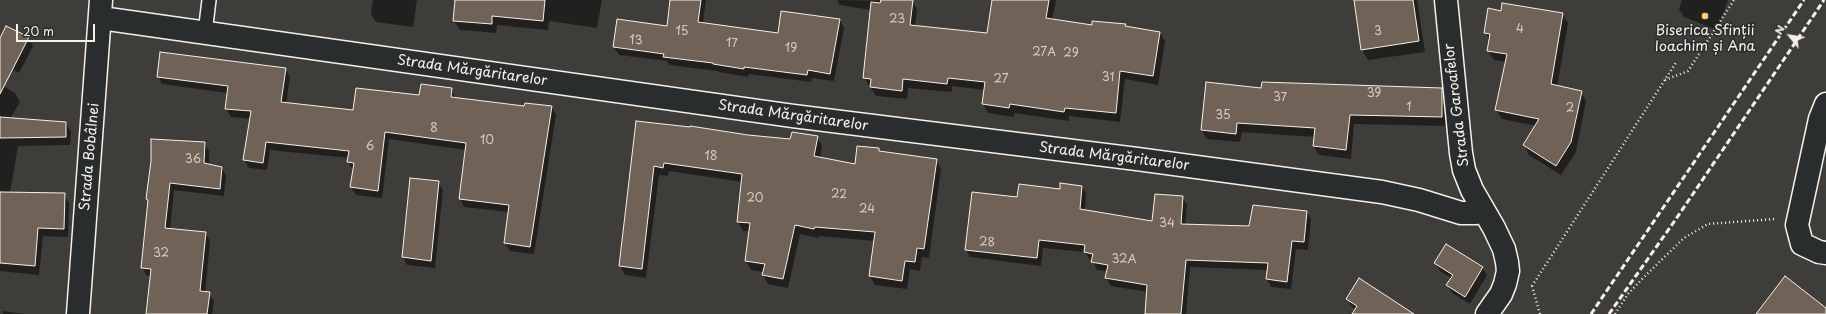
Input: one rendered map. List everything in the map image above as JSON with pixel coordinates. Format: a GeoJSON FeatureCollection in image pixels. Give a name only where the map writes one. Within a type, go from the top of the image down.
{"type":"FeatureCollection","features":[{"type":"Feature","properties":{"kind":"street","name":"Strada Garoafelor"},"geometry":{"type":"LineString","coordinates":[[1446,0],[1464,170],[1472,190],[1494,228],[1504,249],[1508,271],[1501,294],[1487,314]]}},
{"type":"Feature","properties":{"kind":"street","name":"Strada Mărgăritarelor"},"geometry":{"type":"LineString","coordinates":[[101,9],[205,33],[793,116],[1145,160],[1382,192],[1419,200],[1461,213],[1476,213],[1483,210]]}},
{"type":"Feature","properties":{"kind":"street","name":"Strada Bobâlnei"},"geometry":{"type":"LineString","coordinates":[[78,314],[101,9]]}},
{"type":"Feature","properties":{"kind":"street"},"geometry":{"type":"LineString","coordinates":[[1824,114],[1797,225],[1802,244],[1819,252],[1826,253]]}},
{"type":"Feature","properties":{"kind":"lane"},"geometry":{"type":"LineString","coordinates":[[205,33],[209,0]]}},
{"type":"Feature","properties":{"kind":"path"},"geometry":{"type":"LineString","coordinates":[[1664,80],[1688,71],[1734,0]]}},
{"type":"Feature","properties":{"kind":"path"},"geometry":{"type":"LineString","coordinates":[[1532,286],[1677,61]]}},
{"type":"Feature","properties":{"kind":"path"},"geometry":{"type":"LineString","coordinates":[[1615,314],[1628,294],[1684,238],[1708,224],[1798,218]]}},
{"type":"Feature","properties":{"kind":"building"},"geometry":{"type":"Polygon","coordinates":[[[455,0],[545,0],[543,21],[492,16],[492,24],[453,21],[455,0]]]}},
{"type":"Feature","properties":{"kind":"building"},"geometry":{"type":"Polygon","coordinates":[[[670,0],[701,0],[698,22],[778,33],[781,11],[840,19],[830,74],[808,70],[807,75],[744,67],[744,69],[713,63],[663,57],[664,54],[613,47],[617,19],[667,26],[670,0]]]}},
{"type":"Feature","properties":{"kind":"building"},"geometry":{"type":"Polygon","coordinates":[[[881,0],[913,0],[910,25],[987,33],[992,0],[1049,0],[1046,18],[1092,25],[1092,21],[1126,24],[1125,26],[1160,32],[1153,76],[1120,71],[1116,113],[1065,108],[1064,112],[1010,104],[1009,108],[982,104],[985,82],[948,78],[947,84],[903,79],[902,91],[870,87],[871,79],[863,78],[871,2],[880,3],[881,0]]]}},
{"type":"Feature","properties":{"kind":"building"},"geometry":{"type":"Polygon","coordinates":[[[1354,0],[1413,0],[1419,41],[1361,50],[1354,0]]]}},
{"type":"Feature","properties":{"kind":"building"},"geometry":{"type":"Polygon","coordinates":[[[1502,3],[1563,13],[1551,84],[1582,91],[1571,142],[1556,166],[1523,145],[1539,119],[1495,110],[1507,54],[1487,51],[1490,34],[1484,33],[1488,8],[1501,11],[1502,3]]]}},
{"type":"Feature","properties":{"kind":"building"},"geometry":{"type":"Polygon","coordinates":[[[6,26],[29,37],[0,94],[0,38],[6,26]]]}},
{"type":"Feature","properties":{"kind":"building"},"geometry":{"type":"Polygon","coordinates":[[[160,52],[286,68],[281,102],[353,110],[356,88],[419,95],[421,84],[452,88],[451,97],[524,106],[525,103],[552,106],[530,247],[504,243],[509,205],[459,199],[466,143],[385,132],[378,191],[350,187],[354,163],[347,162],[349,151],[266,142],[263,163],[243,160],[251,111],[225,109],[228,86],[157,77],[160,52]]]}},
{"type":"Feature","properties":{"kind":"building"},"geometry":{"type":"Polygon","coordinates":[[[1206,82],[1261,88],[1262,82],[1442,88],[1442,117],[1350,115],[1346,150],[1313,146],[1315,128],[1237,123],[1236,134],[1201,130],[1206,82]]]}},
{"type":"Feature","properties":{"kind":"building"},"geometry":{"type":"Polygon","coordinates":[[[0,117],[66,122],[66,137],[0,138],[0,117]]]}},
{"type":"Feature","properties":{"kind":"building"},"geometry":{"type":"Polygon","coordinates":[[[636,121],[690,126],[748,135],[790,139],[792,132],[818,136],[814,156],[855,164],[857,146],[879,148],[879,151],[937,159],[924,249],[917,248],[915,262],[905,261],[902,281],[869,276],[875,232],[815,227],[814,229],[795,225],[783,279],[762,275],[765,264],[745,261],[750,223],[737,222],[742,174],[664,163],[663,168],[654,166],[642,269],[619,266],[636,121]]]}},
{"type":"Feature","properties":{"kind":"building"},"geometry":{"type":"Polygon","coordinates":[[[151,139],[205,142],[204,163],[222,167],[220,189],[170,183],[165,228],[206,232],[200,291],[210,292],[207,314],[146,314],[151,269],[141,268],[148,200],[146,199],[151,161],[151,139]]]}},
{"type":"Feature","properties":{"kind":"building"},"geometry":{"type":"Polygon","coordinates":[[[410,178],[439,181],[431,261],[402,257],[410,178]]]}},
{"type":"Feature","properties":{"kind":"building"},"geometry":{"type":"Polygon","coordinates":[[[1060,183],[1082,186],[1080,209],[1152,221],[1155,194],[1183,196],[1181,224],[1249,226],[1253,205],[1307,211],[1304,242],[1292,241],[1287,282],[1266,279],[1268,263],[1186,260],[1181,314],[1145,314],[1147,285],[1105,278],[1108,265],[1091,262],[1093,254],[1084,252],[1085,245],[1039,240],[1037,258],[965,250],[972,192],[1017,197],[1019,184],[1060,189],[1060,183]]]}},
{"type":"Feature","properties":{"kind":"building"},"geometry":{"type":"Polygon","coordinates":[[[0,192],[65,193],[64,229],[38,228],[35,266],[0,263],[0,192]]]}},
{"type":"Feature","properties":{"kind":"building"},"geometry":{"type":"Polygon","coordinates":[[[1446,244],[1483,267],[1465,297],[1446,285],[1453,275],[1434,263],[1446,244]]]}},
{"type":"Feature","properties":{"kind":"building"},"geometry":{"type":"Polygon","coordinates":[[[1785,276],[1826,308],[1826,314],[1756,314],[1785,276]]]}},
{"type":"Feature","properties":{"kind":"building"},"geometry":{"type":"Polygon","coordinates":[[[1359,278],[1414,314],[1352,314],[1357,306],[1346,299],[1359,278]]]}},
{"type":"Feature","properties":{"kind":"railway"},"geometry":{"type":"LineString","coordinates":[[1591,314],[1804,0]]}},
{"type":"Feature","properties":{"kind":"railway"},"geometry":{"type":"LineString","coordinates":[[1609,314],[1676,219],[1824,0]]}},
{"type":"Feature","properties":{"kind":"place","name":"Biserica Sfinții Ioachim și Ana"},"geometry":{"type":"Point","coordinates":[1705,16]}}]}
